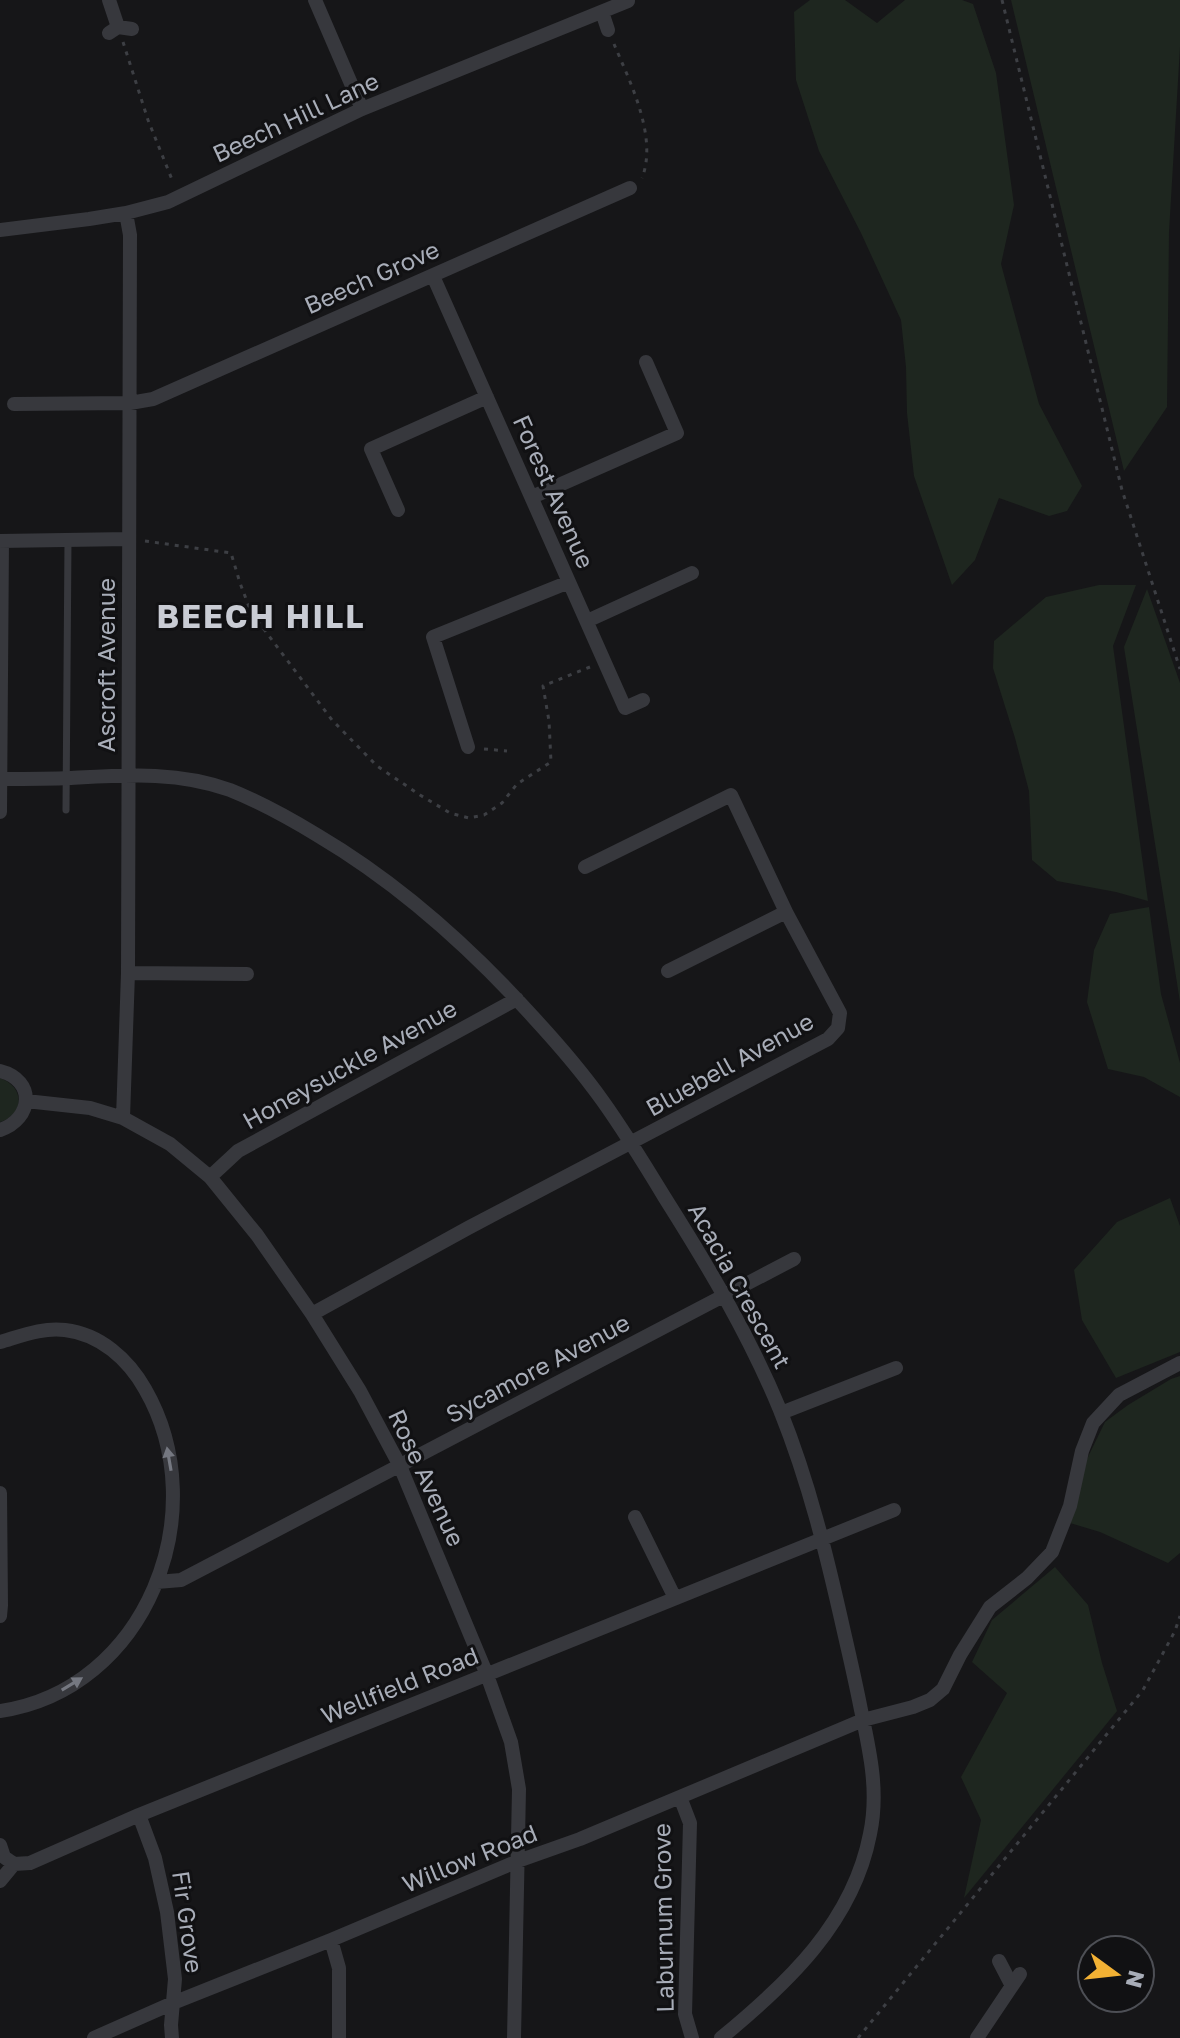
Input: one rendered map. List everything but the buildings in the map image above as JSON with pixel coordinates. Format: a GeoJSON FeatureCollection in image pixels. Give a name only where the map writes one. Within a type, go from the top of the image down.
{"type":"FeatureCollection","features":[{"type":"Feature","properties":{"kind":"street"},"geometry":{"type":"LineString","coordinates":[[109,0],[119,30]]}},
{"type":"Feature","properties":{"kind":"street"},"geometry":{"type":"LineString","coordinates":[[315,0],[362,109]]}},
{"type":"Feature","properties":{"kind":"street","name":"Beech Hill Lane"},"geometry":{"type":"LineString","coordinates":[[0,230],[126,213],[168,202],[362,109],[628,1]]}},
{"type":"Feature","properties":{"kind":"street"},"geometry":{"type":"LineString","coordinates":[[602,12],[608,30]]}},
{"type":"Feature","properties":{"kind":"street","name":"Beech Grove"},"geometry":{"type":"LineString","coordinates":[[14,404],[130,403],[153,399],[630,188]]}},
{"type":"Feature","properties":{"kind":"street","name":"Ascroft Avenue"},"geometry":{"type":"LineString","coordinates":[[123,1118],[128,973],[130,403],[130,235],[126,213]]}},
{"type":"Feature","properties":{"kind":"street","name":"Forest Avenue"},"geometry":{"type":"LineString","coordinates":[[433,276],[625,708],[643,700]]}},
{"type":"Feature","properties":{"kind":"street"},"geometry":{"type":"LineString","coordinates":[[532,497],[677,433],[646,362]]}},
{"type":"Feature","properties":{"kind":"street"},"geometry":{"type":"LineString","coordinates":[[398,510],[371,449],[487,397]]}},
{"type":"Feature","properties":{"kind":"street"},"geometry":{"type":"LineString","coordinates":[[0,812],[1,541],[129,539]]}},
{"type":"Feature","properties":{"kind":"street"},"geometry":{"type":"LineString","coordinates":[[587,621],[692,573]]}},
{"type":"Feature","properties":{"kind":"street"},"geometry":{"type":"LineString","coordinates":[[468,747],[433,637],[569,582]]}},
{"type":"Feature","properties":{"kind":"street","name":"Acacia Crescent"},"geometry":{"type":"LineString","coordinates":[[0,779],[128,774],[167,775],[196,780],[267,807],[370,868],[427,912],[477,957],[555,1041],[602,1099],[681,1223],[723,1296],[755,1352],[781,1413],[823,1538],[873,1768],[874,1810],[865,1856],[852,1891],[833,1925],[790,1977],[721,2038]]}},
{"type":"Feature","properties":{"kind":"street","name":"Bluebell Avenue"},"geometry":{"type":"LineString","coordinates":[[312,1314],[468,1228],[828,1039],[838,1028],[840,1013],[786,912],[731,795],[585,867]]}},
{"type":"Feature","properties":{"kind":"street"},"geometry":{"type":"LineString","coordinates":[[668,971],[786,912]]}},
{"type":"Feature","properties":{"kind":"street"},"geometry":{"type":"LineString","coordinates":[[128,973],[247,974]]}},
{"type":"Feature","properties":{"kind":"street","name":"Honeysuckle Avenue"},"geometry":{"type":"LineString","coordinates":[[210,1177],[238,1151],[517,999]]}},
{"type":"Feature","properties":{"kind":"street"},"geometry":{"type":"LineString","coordinates":[[0,1071],[14,1076],[21,1083],[26,1101],[21,1118],[0,1130]]}},
{"type":"Feature","properties":{"kind":"street","name":"Rose Avenue"},"geometry":{"type":"LineString","coordinates":[[26,1101],[90,1108],[123,1118],[170,1144],[210,1177],[257,1235],[312,1314],[360,1391],[400,1466],[487,1675],[511,1742],[519,1789],[514,2038]]}},
{"type":"Feature","properties":{"kind":"street","name":"Sycamore Avenue"},"geometry":{"type":"LineString","coordinates":[[157,1582],[181,1580],[794,1259]]}},
{"type":"Feature","properties":{"kind":"street"},"geometry":{"type":"LineString","coordinates":[[0,1342],[44,1330],[61,1329],[92,1337],[125,1360],[151,1399],[162,1427],[172,1482],[169,1539],[157,1582],[125,1640],[82,1679],[33,1703],[0,1711]]}},
{"type":"Feature","properties":{"kind":"street","name":"Willow Road"},"geometry":{"type":"LineString","coordinates":[[94,2038],[863,1720],[930,1700],[943,1689],[990,1607],[1027,1578],[1052,1552],[1070,1506],[1082,1451],[1093,1423],[1119,1395],[1180,1363]]}},
{"type":"Feature","properties":{"kind":"street"},"geometry":{"type":"LineString","coordinates":[[781,1413],[896,1368]]}},
{"type":"Feature","properties":{"kind":"street"},"geometry":{"type":"LineString","coordinates":[[0,1493],[0,1616]]}},
{"type":"Feature","properties":{"kind":"street","name":"Wellfield Road"},"geometry":{"type":"LineString","coordinates":[[14,1864],[30,1863],[139,1815],[894,1510]]}},
{"type":"Feature","properties":{"kind":"street"},"geometry":{"type":"LineString","coordinates":[[635,1517],[675,1598]]}},
{"type":"Feature","properties":{"kind":"street","name":"Laburnum Grove"},"geometry":{"type":"LineString","coordinates":[[680,1797],[690,1823],[685,2014],[692,2038]]}},
{"type":"Feature","properties":{"kind":"street","name":"Fir Grove"},"geometry":{"type":"LineString","coordinates":[[139,1815],[155,1858],[167,1912],[175,1979],[172,2038]]}},
{"type":"Feature","properties":{"kind":"street"},"geometry":{"type":"LineString","coordinates":[[0,1845],[4,1857],[14,1864],[0,1881]]}},
{"type":"Feature","properties":{"kind":"street"},"geometry":{"type":"LineString","coordinates":[[331,1940],[339,1968],[339,2038]]}},
{"type":"Feature","properties":{"kind":"street"},"geometry":{"type":"LineString","coordinates":[[977,2038],[1016,1980],[999,1961]]}},
{"type":"Feature","properties":{"kind":"lane"},"geometry":{"type":"LineString","coordinates":[[66,810],[68,540]]}},
{"type":"Feature","properties":{"kind":"path"},"geometry":{"type":"LineString","coordinates":[[1002,0],[1122,490],[1180,669]]}},
{"type":"Feature","properties":{"kind":"path"},"geometry":{"type":"LineString","coordinates":[[119,30],[148,120],[179,197]]}},
{"type":"Feature","properties":{"kind":"path"},"geometry":{"type":"LineString","coordinates":[[608,30],[640,108],[646,148],[641,180],[630,188]]}},
{"type":"Feature","properties":{"kind":"path"},"geometry":{"type":"LineString","coordinates":[[129,539],[231,553],[251,612],[332,720],[377,766],[459,816],[484,815],[502,803],[517,784],[551,762],[543,686],[604,661]]}},
{"type":"Feature","properties":{"kind":"path"},"geometry":{"type":"LineString","coordinates":[[468,747],[507,751]]}},
{"type":"Feature","properties":{"kind":"path"},"geometry":{"type":"LineString","coordinates":[[858,2038],[1143,1690],[1180,1616]]}},
{"type":"Feature","properties":{"kind":"shaded area"},"geometry":{"type":"Polygon","coordinates":[[[810,0],[845,0],[877,23],[905,0],[962,0],[973,4],[996,73],[1014,205],[1001,264],[1039,404],[1082,486],[1067,511],[1049,516],[999,498],[975,560],[952,585],[914,476],[901,320],[819,151],[796,80],[794,12],[810,0]]]}},
{"type":"Feature","properties":{"kind":"shaded area"},"geometry":{"type":"Polygon","coordinates":[[[1011,0],[1180,0],[1169,232],[1167,407],[1124,471],[1011,0]]]}},
{"type":"Feature","properties":{"kind":"shaded area"},"geometry":{"type":"Polygon","coordinates":[[[1099,585],[1136,585],[1113,646],[1148,901],[1057,881],[1032,860],[1029,791],[993,668],[994,641],[1046,597],[1099,585]]]}},
{"type":"Feature","properties":{"kind":"shaded area"},"geometry":{"type":"Polygon","coordinates":[[[1147,589],[1180,683],[1180,1002],[1124,647],[1147,589]]]}},
{"type":"Feature","properties":{"kind":"shaded area"},"geometry":{"type":"Polygon","coordinates":[[[1149,907],[1161,994],[1180,1063],[1180,1097],[1144,1077],[1108,1069],[1087,1002],[1094,950],[1110,914],[1149,907]]]}},
{"type":"Feature","properties":{"kind":"shaded area"},"geometry":{"type":"Polygon","coordinates":[[[0,1078],[14,1088],[19,1100],[14,1113],[0,1122],[0,1078]]]}},
{"type":"Feature","properties":{"kind":"shaded area"},"geometry":{"type":"Polygon","coordinates":[[[1170,1198],[1180,1226],[1180,1352],[1116,1378],[1082,1320],[1074,1270],[1117,1222],[1170,1198]]]}},
{"type":"Feature","properties":{"kind":"shaded area"},"geometry":{"type":"Polygon","coordinates":[[[1180,1376],[1180,1553],[1168,1563],[1100,1532],[1070,1523],[1085,1463],[1105,1422],[1128,1405],[1180,1376]]]}},
{"type":"Feature","properties":{"kind":"shaded area"},"geometry":{"type":"Polygon","coordinates":[[[1055,1567],[1088,1605],[1117,1711],[964,1898],[981,1820],[961,1777],[1007,1693],[972,1662],[992,1620],[1055,1567]]]}},
{"type":"Feature","properties":{"kind":"district","name":"BEECH HILL"},"geometry":{"type":"Point","coordinates":[261,617]}}]}
